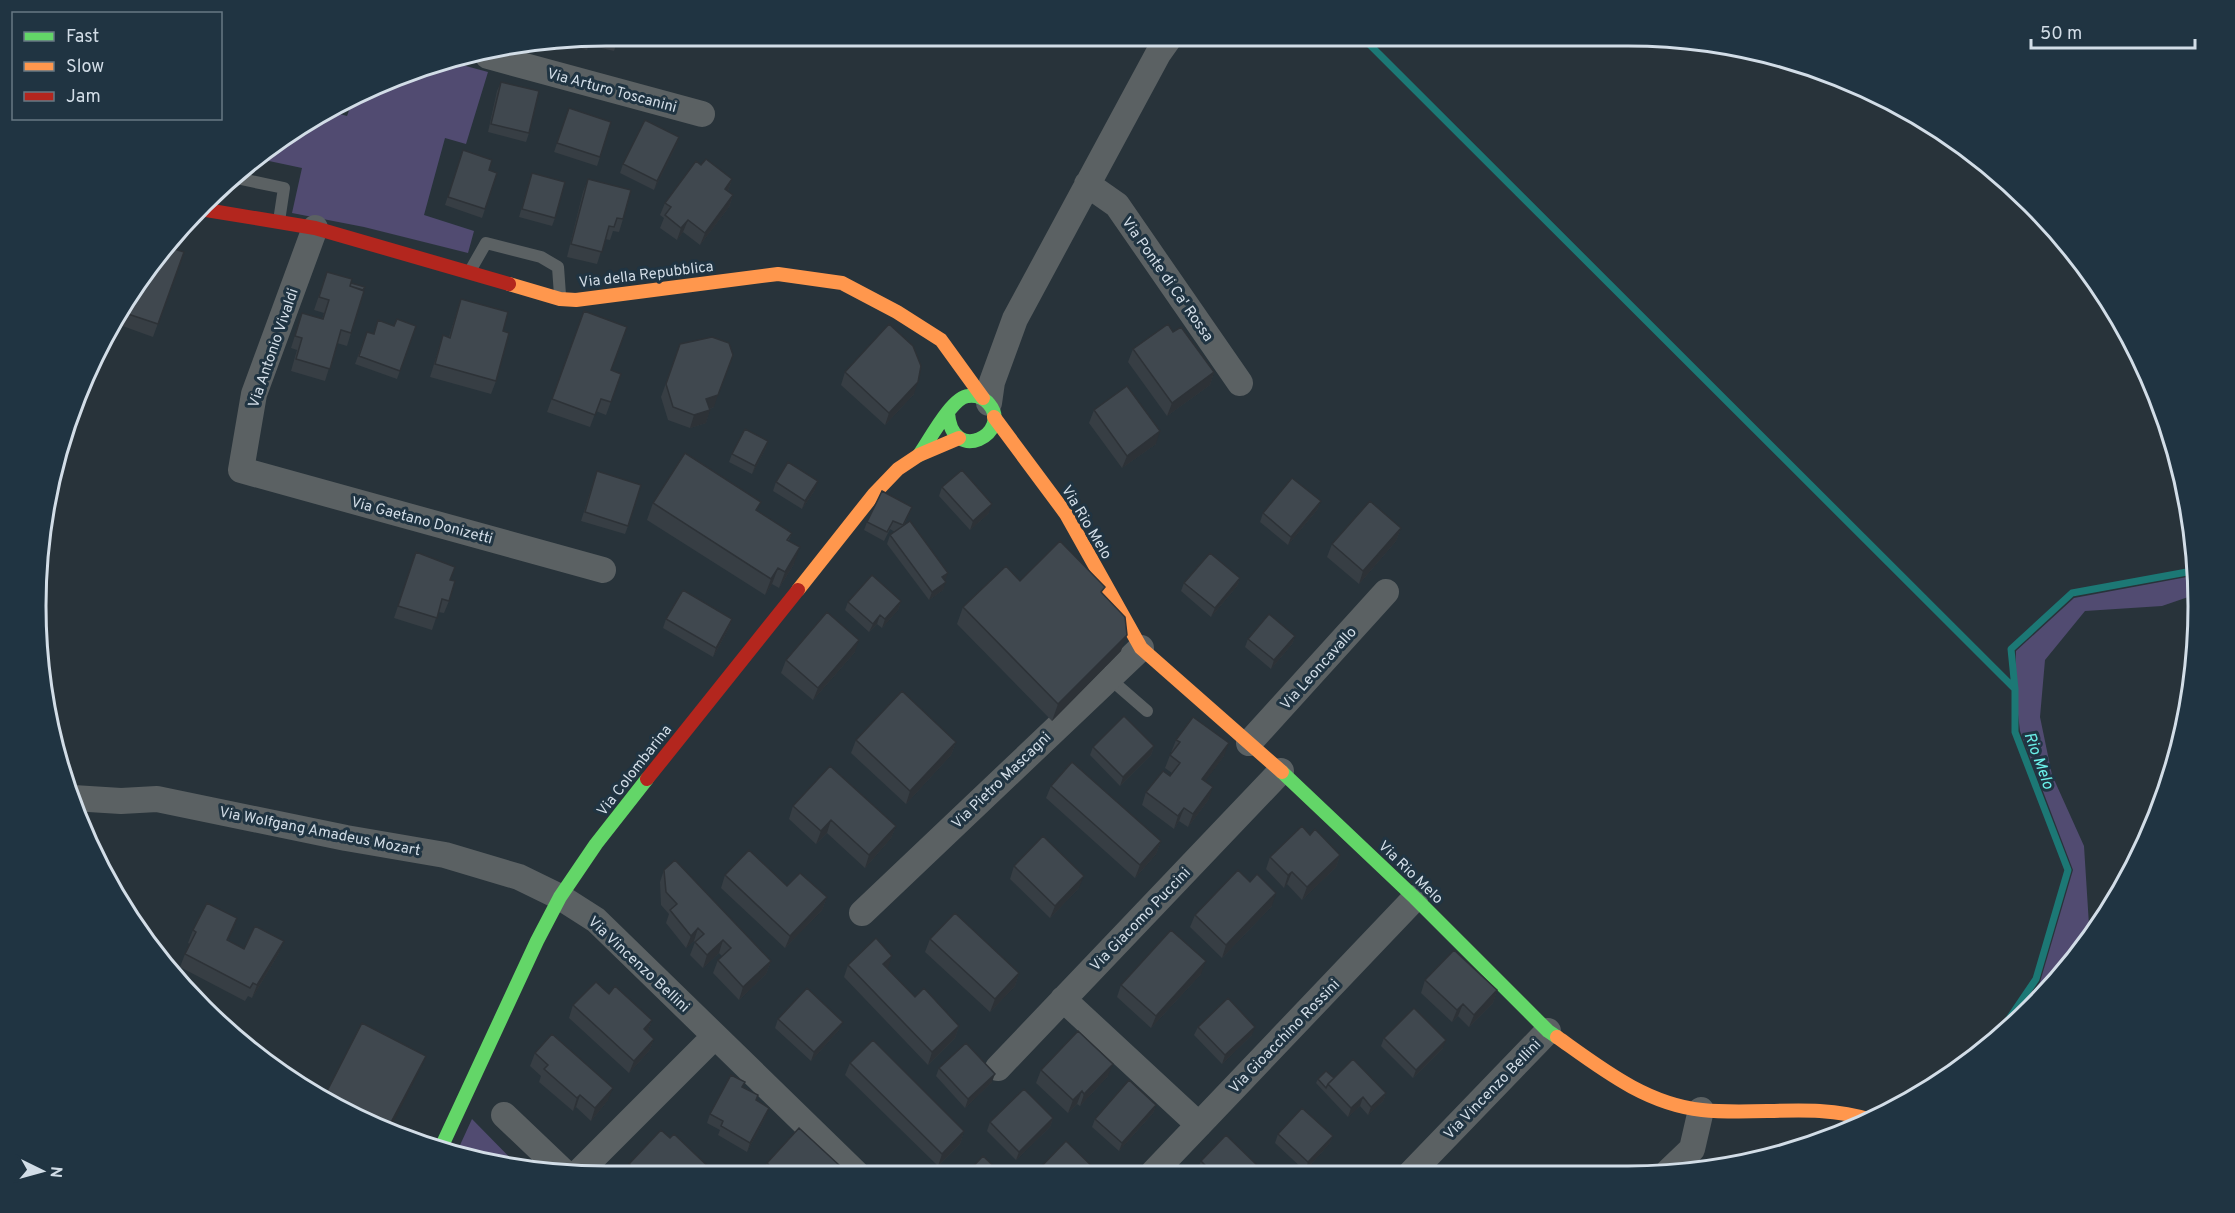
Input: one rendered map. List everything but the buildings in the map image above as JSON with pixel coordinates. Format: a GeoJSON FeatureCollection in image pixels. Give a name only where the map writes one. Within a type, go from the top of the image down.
{"type":"FeatureCollection","features":[{"type":"Feature","properties":{"kind":"street"},"geometry":{"type":"LineString","coordinates":[[966,440],[986,436],[993,424],[989,406],[992,382],[1015,319],[1164,46]]}},
{"type":"Feature","properties":{"kind":"street","name":"Via Arturo Toscanini"},"geometry":{"type":"LineString","coordinates":[[494,58],[702,114]]}},
{"type":"Feature","properties":{"kind":"street","name":"Via Ponte di Ca' Rossa"},"geometry":{"type":"LineString","coordinates":[[1087,184],[1117,205],[1240,383]]}},
{"type":"Feature","properties":{"kind":"street","name":"Via della Repubblica"},"geometry":{"type":"LineString","coordinates":[[214,208],[315,228],[560,299],[576,300],[778,274],[842,283],[897,312],[941,340],[989,406]]}},
{"type":"Feature","properties":{"kind":"street","name":"Via Antonio Vivaldi"},"geometry":{"type":"LineString","coordinates":[[241,470],[254,394],[315,228]]}},
{"type":"Feature","properties":{"kind":"street"},"geometry":{"type":"LineString","coordinates":[[941,340],[946,373]]}},
{"type":"Feature","properties":{"kind":"street"},"geometry":{"type":"LineString","coordinates":[[989,406],[969,395],[962,397],[950,405],[949,427],[966,440],[991,451]]}},
{"type":"Feature","properties":{"kind":"street","name":"Via Colombarina"},"geometry":{"type":"LineString","coordinates":[[919,455],[950,405]]}},
{"type":"Feature","properties":{"kind":"street","name":"Via Rio Melo"},"geometry":{"type":"LineString","coordinates":[[989,406],[1066,514],[1141,648],[1281,771],[1415,898],[1548,1031],[1624,1084],[1661,1101],[1701,1110],[1750,1112],[1806,1109],[1858,1117]]}},
{"type":"Feature","properties":{"kind":"street","name":"Via Colombarina"},"geometry":{"type":"LineString","coordinates":[[444,1142],[507,1003],[560,897],[596,844],[845,528],[898,469],[919,455],[966,440]]}},
{"type":"Feature","properties":{"kind":"street","name":"Via Rio Melo"},"geometry":{"type":"LineString","coordinates":[[1010,459],[1036,473]]}},
{"type":"Feature","properties":{"kind":"street","name":"Via Gaetano Donizetti"},"geometry":{"type":"LineString","coordinates":[[241,470],[603,570]]}},
{"type":"Feature","properties":{"kind":"street","name":"Via Leoncavallo"},"geometry":{"type":"LineString","coordinates":[[1250,743],[1386,592]]}},
{"type":"Feature","properties":{"kind":"street","name":"Via Pietro Mascagni"},"geometry":{"type":"LineString","coordinates":[[862,913],[1141,648]]}},
{"type":"Feature","properties":{"kind":"street","name":"Via Giacomo Puccini"},"geometry":{"type":"LineString","coordinates":[[998,1068],[1281,771]]}},
{"type":"Feature","properties":{"kind":"street","name":"Via Wolfgang Amadeus Mozart"},"geometry":{"type":"LineString","coordinates":[[80,798],[121,801],[157,799],[346,838],[445,855],[519,877],[560,897]]}},
{"type":"Feature","properties":{"kind":"street","name":"Via Vincenzo Bellini"},"geometry":{"type":"LineString","coordinates":[[560,897],[596,920],[849,1166]]}},
{"type":"Feature","properties":{"kind":"street","name":"Via Gioacchino Rossini"},"geometry":{"type":"LineString","coordinates":[[1160,1166],[1415,898]]}},
{"type":"Feature","properties":{"kind":"street"},"geometry":{"type":"LineString","coordinates":[[1063,999],[1199,1125]]}},
{"type":"Feature","properties":{"kind":"street","name":"Via Vincenzo Bellini"},"geometry":{"type":"LineString","coordinates":[[1418,1166],[1548,1031]]}},
{"type":"Feature","properties":{"kind":"street"},"geometry":{"type":"LineString","coordinates":[[586,1165],[715,1036]]}},
{"type":"Feature","properties":{"kind":"street"},"geometry":{"type":"LineString","coordinates":[[1676,1164],[1692,1149],[1701,1110]]}},
{"type":"Feature","properties":{"kind":"street"},"geometry":{"type":"LineString","coordinates":[[504,1115],[555,1164]]}},
{"type":"Feature","properties":{"kind":"lane"},"geometry":{"type":"LineString","coordinates":[[244,180],[284,188],[279,222]]}},
{"type":"Feature","properties":{"kind":"lane"},"geometry":{"type":"LineString","coordinates":[[468,274],[486,243],[541,257],[558,267],[560,299]]}},
{"type":"Feature","properties":{"kind":"lane"},"geometry":{"type":"LineString","coordinates":[[1109,678],[1147,711]]}},
{"type":"Feature","properties":{"kind":"shaded area"},"geometry":{"type":"Polygon","coordinates":[[[464,65],[488,72],[466,144],[445,138],[424,215],[474,231],[468,253],[364,227],[292,213],[302,168],[268,161],[326,122],[340,114],[347,116],[349,109],[359,104],[426,76],[464,65]]]}},
{"type":"Feature","properties":{"kind":"shaded area"},"geometry":{"type":"Polygon","coordinates":[[[2187,577],[2188,597],[2162,606],[2085,611],[2045,660],[2040,717],[2052,775],[2084,846],[2089,925],[2050,976],[2032,994],[2040,982],[2073,870],[2020,731],[2015,689],[2016,651],[2074,598],[2187,577]]]}},
{"type":"Feature","properties":{"kind":"shaded area"},"geometry":{"type":"Polygon","coordinates":[[[472,1119],[510,1158],[497,1156],[459,1146],[472,1119]]]}},
{"type":"Feature","properties":{"kind":"waterway"},"geometry":{"type":"LineString","coordinates":[[1371,46],[2015,689]]}},
{"type":"Feature","properties":{"kind":"waterway","name":"Rio Melo"},"geometry":{"type":"LineString","coordinates":[[2013,1013],[2036,979],[2068,870],[2015,732],[2015,689],[2011,649],[2072,593],[2187,572]]}},
{"type":"Feature","properties":{"kind":"traffic: fast"},"geometry":{"type":"LineString","coordinates":[[919,455],[948,411],[962,398],[974,396],[987,402],[994,415],[993,425],[988,434],[969,441],[959,438],[952,429],[948,413]]}},
{"type":"Feature","properties":{"kind":"traffic: fast"},"geometry":{"type":"LineString","coordinates":[[1282,772],[1415,898],[1548,1031],[1557,1037]]}},
{"type":"Feature","properties":{"kind":"traffic: fast"},"geometry":{"type":"LineString","coordinates":[[444,1142],[537,941],[560,897],[596,844],[647,779]]}},
{"type":"Feature","properties":{"kind":"traffic: slow"},"geometry":{"type":"LineString","coordinates":[[509,284],[560,299],[576,300],[778,274],[842,283],[897,312],[941,340],[983,398]]}},
{"type":"Feature","properties":{"kind":"traffic: slow"},"geometry":{"type":"LineString","coordinates":[[994,417],[1066,514],[1141,648],[1282,772]]}},
{"type":"Feature","properties":{"kind":"traffic: slow"},"geometry":{"type":"LineString","coordinates":[[798,590],[874,494],[898,469],[919,455],[959,438]]}},
{"type":"Feature","properties":{"kind":"traffic: slow"},"geometry":{"type":"LineString","coordinates":[[1557,1037],[1608,1073],[1662,1101],[1702,1110],[1808,1111],[1858,1117]]}},
{"type":"Feature","properties":{"kind":"traffic: jam"},"geometry":{"type":"LineString","coordinates":[[211,211],[315,228],[509,284]]}},
{"type":"Feature","properties":{"kind":"traffic: jam"},"geometry":{"type":"LineString","coordinates":[[647,779],[798,590]]}}]}
